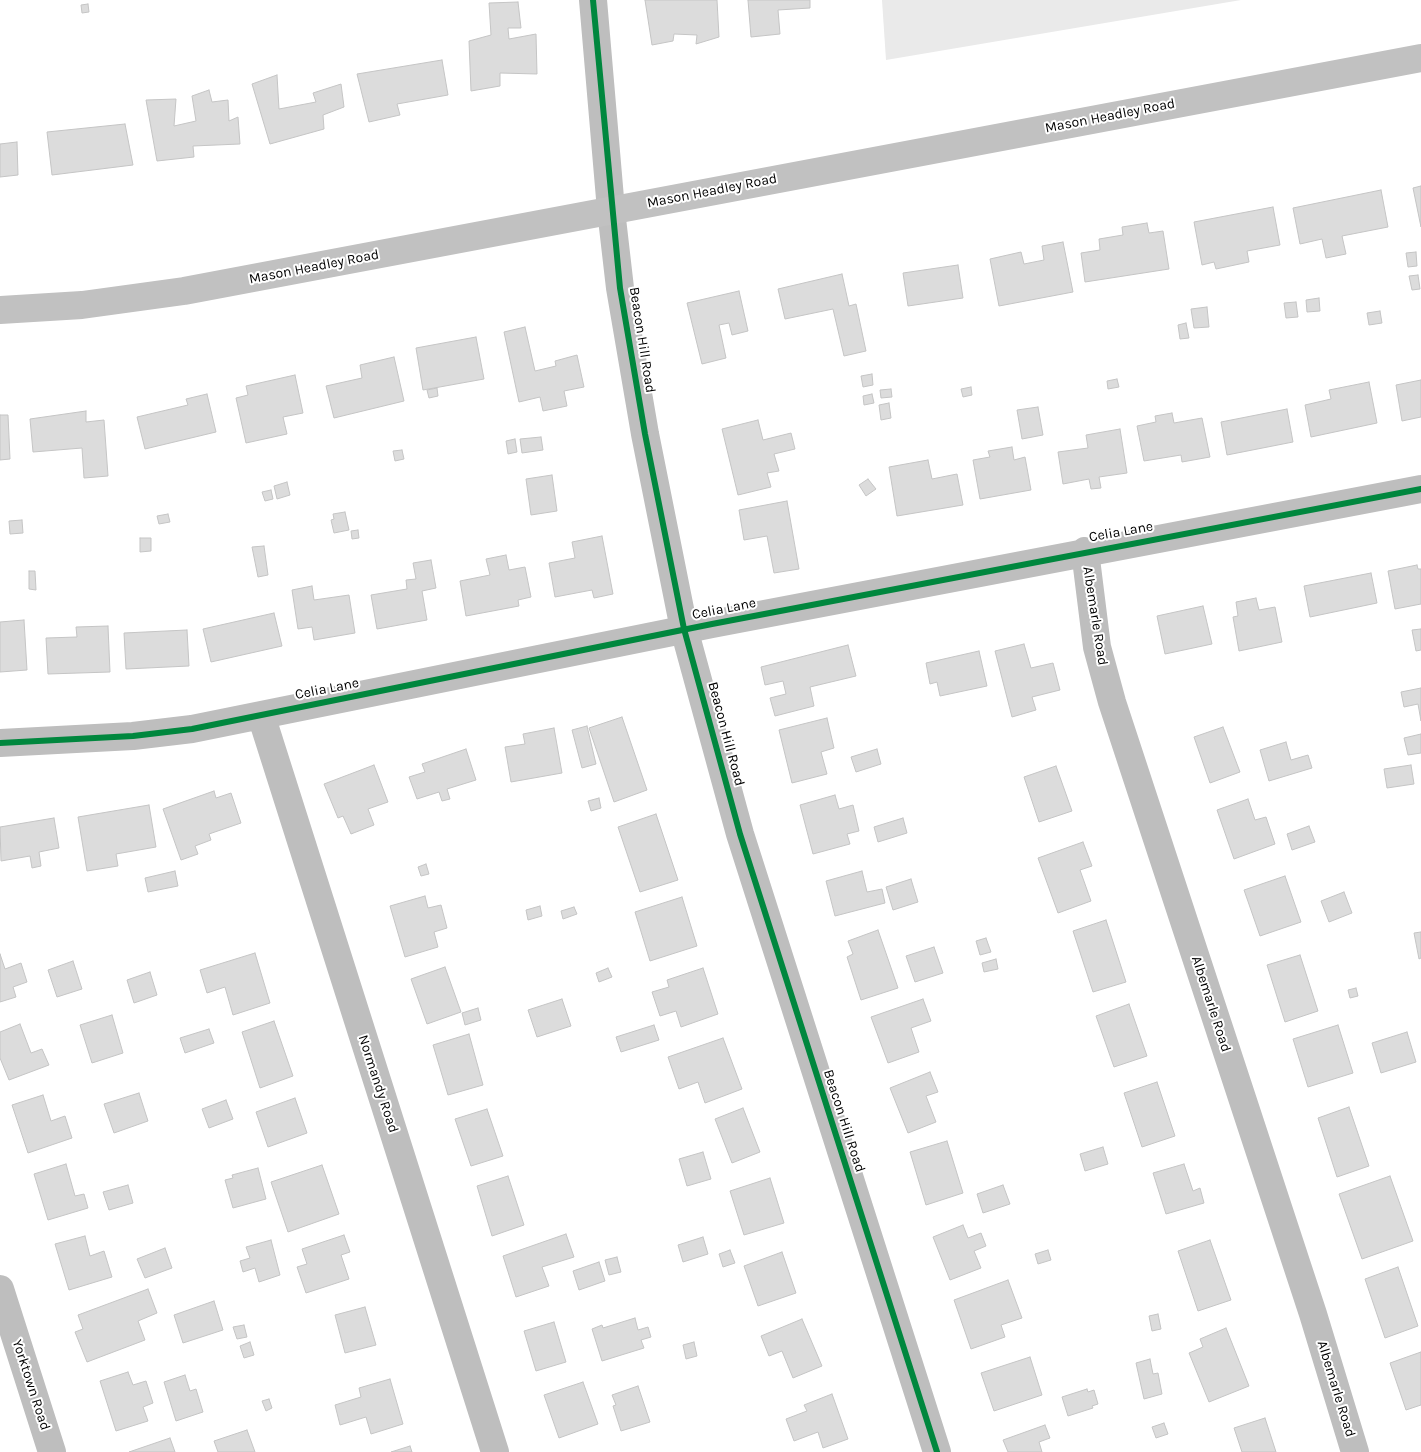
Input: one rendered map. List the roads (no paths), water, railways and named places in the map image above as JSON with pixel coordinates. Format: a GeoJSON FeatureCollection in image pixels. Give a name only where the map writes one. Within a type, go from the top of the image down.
{"type":"FeatureCollection","features":[{"type":"Feature","properties":{"kind":"main road","name":"Mason Headley Road"},"geometry":{"type":"LineString","coordinates":[[0,310],[82,305],[184,291],[1421,58]]}},
{"type":"Feature","properties":{"kind":"street","name":"Beacon Hill Road"},"geometry":{"type":"LineString","coordinates":[[593,0],[611,210],[620,288],[645,434],[684,629],[740,834],[937,1452]]}},
{"type":"Feature","properties":{"kind":"street","name":"Celia Lane"},"geometry":{"type":"LineString","coordinates":[[0,742],[133,736],[192,729],[684,629],[1085,551],[1421,489]]}},
{"type":"Feature","properties":{"kind":"street","name":"Albemarle Road"},"geometry":{"type":"LineString","coordinates":[[1085,551],[1097,647],[1112,702],[1310,1305],[1355,1452]]}},
{"type":"Feature","properties":{"kind":"street","name":"Normandy Road"},"geometry":{"type":"LineString","coordinates":[[260,715],[495,1452]]}},
{"type":"Feature","properties":{"kind":"street","name":"Yorktown Road"},"geometry":{"type":"LineString","coordinates":[[0,1289],[52,1452]]}}]}
